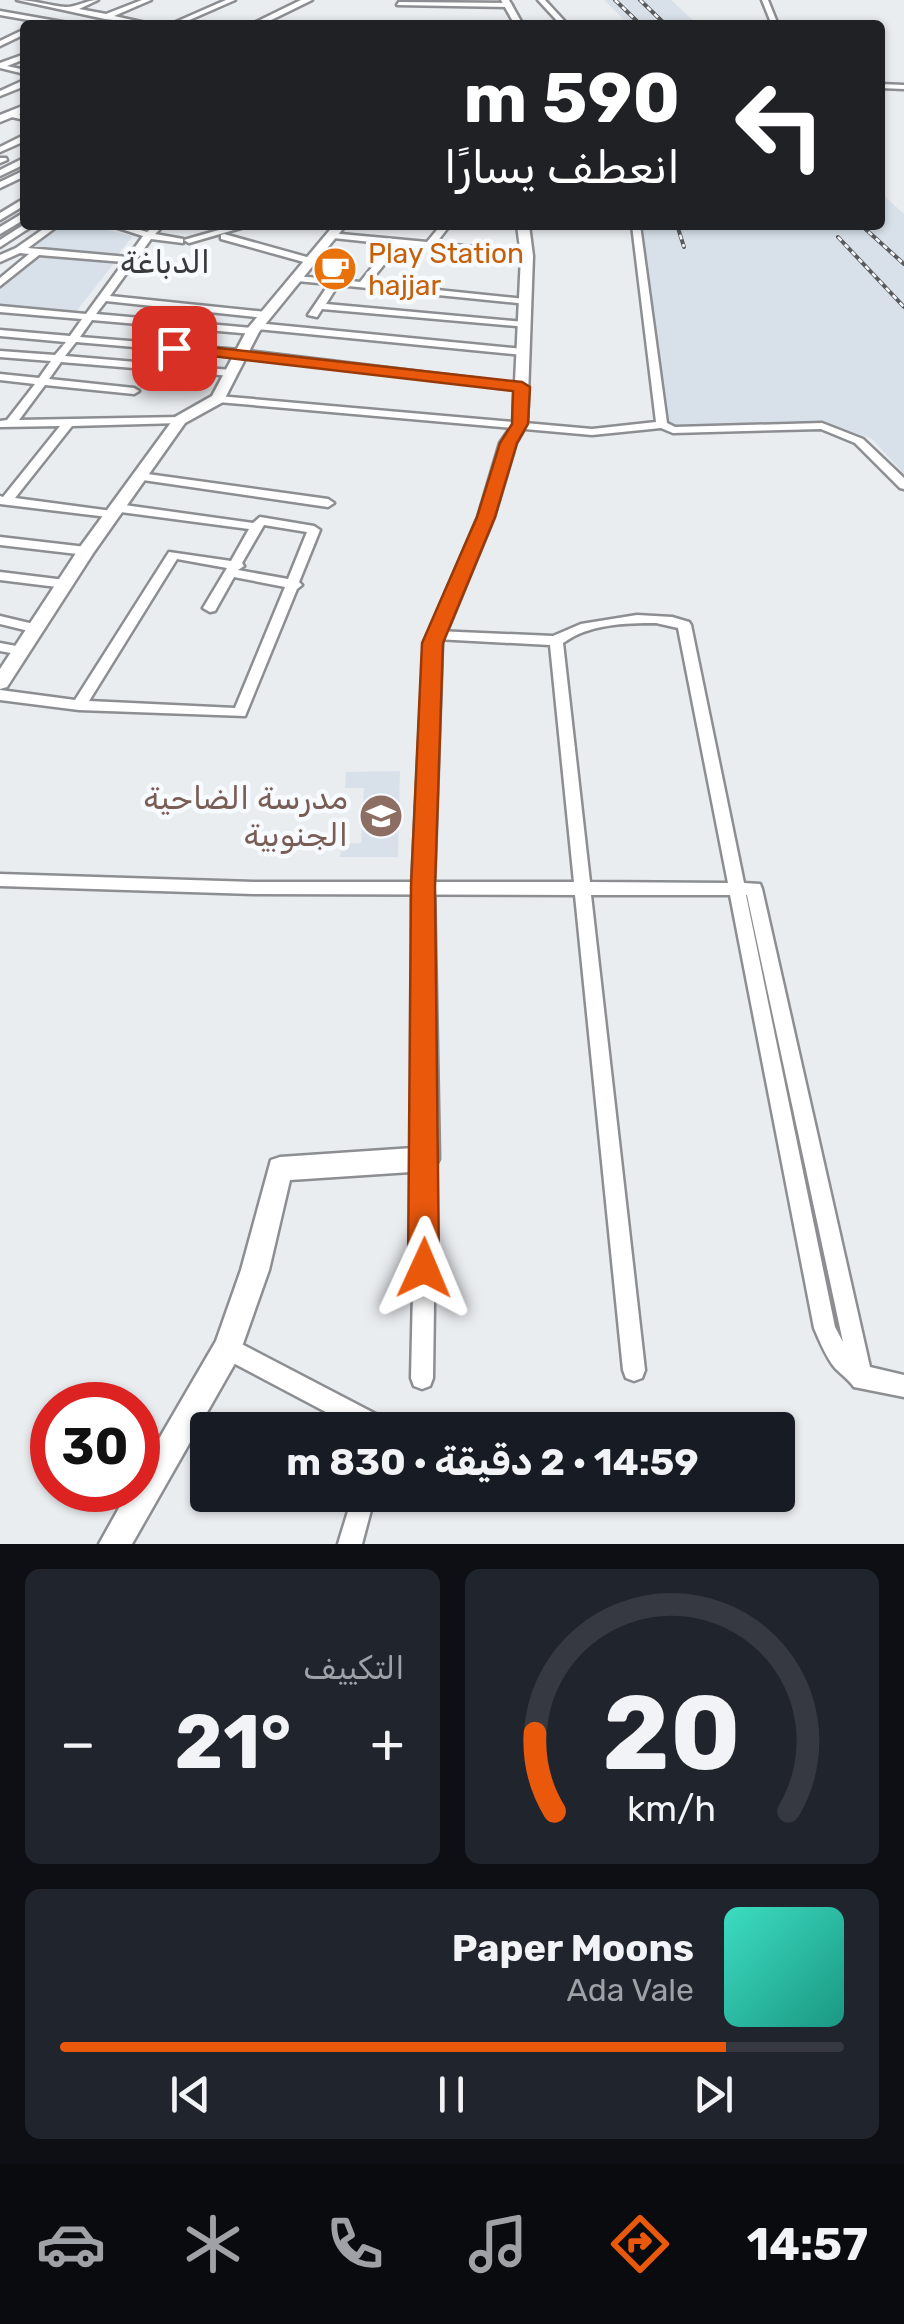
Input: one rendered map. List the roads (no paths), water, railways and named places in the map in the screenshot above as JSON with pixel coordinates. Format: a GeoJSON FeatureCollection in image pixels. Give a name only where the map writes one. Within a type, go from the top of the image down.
{"type":"FeatureCollection","features":[{"type":"Feature","properties":{"kind":"street"},"geometry":{"type":"LineString","coordinates":[[20,0],[122,20]]}},
{"type":"Feature","properties":{"kind":"street"},"geometry":{"type":"LineString","coordinates":[[44,4],[56,0]]}},
{"type":"Feature","properties":{"kind":"street"},"geometry":{"type":"LineString","coordinates":[[71,10],[95,0]]}},
{"type":"Feature","properties":{"kind":"street"},"geometry":{"type":"LineString","coordinates":[[104,17],[146,0]]}},
{"type":"Feature","properties":{"kind":"street"},"geometry":{"type":"LineString","coordinates":[[184,20],[232,0]]}},
{"type":"Feature","properties":{"kind":"street"},"geometry":{"type":"LineString","coordinates":[[265,20],[308,0]]}},
{"type":"Feature","properties":{"kind":"street"},"geometry":{"type":"LineString","coordinates":[[541,0],[560,20]]}},
{"type":"Feature","properties":{"kind":"street"},"geometry":{"type":"LineString","coordinates":[[400,4],[507,3]]}},
{"type":"Feature","properties":{"kind":"street"},"geometry":{"type":"LineString","coordinates":[[0,13],[28,20]]}},
{"type":"Feature","properties":{"kind":"street"},"geometry":{"type":"LineString","coordinates":[[203,20],[208,17]]}},
{"type":"Feature","properties":{"kind":"street"},"geometry":{"type":"LineString","coordinates":[[20,58],[0,66],[20,71]]}},
{"type":"Feature","properties":{"kind":"street"},"geometry":{"type":"LineString","coordinates":[[0,186],[20,169]]}},
{"type":"Feature","properties":{"kind":"street"},"geometry":{"type":"LineString","coordinates":[[0,244],[22,230]]}},
{"type":"Feature","properties":{"kind":"street"},"geometry":{"type":"LineString","coordinates":[[0,259],[48,230]]}},
{"type":"Feature","properties":{"kind":"street"},"geometry":{"type":"LineString","coordinates":[[133,230],[185,240],[220,230]]}},
{"type":"Feature","properties":{"kind":"street"},"geometry":{"type":"LineString","coordinates":[[6,423],[43,381],[155,230]]}},
{"type":"Feature","properties":{"kind":"street"},"geometry":{"type":"LineString","coordinates":[[218,399],[258,324],[337,230],[398,242],[527,256]]}},
{"type":"Feature","properties":{"kind":"street"},"geometry":{"type":"LineString","coordinates":[[430,245],[442,230]]}},
{"type":"Feature","properties":{"kind":"street"},"geometry":{"type":"LineString","coordinates":[[422,1378],[426,1159],[423,886],[436,635],[486,517],[508,443],[520,424],[527,256],[524,230]]}},
{"type":"Feature","properties":{"kind":"street"},"geometry":{"type":"LineString","coordinates":[[637,230],[662,425]]}},
{"type":"Feature","properties":{"kind":"street"},"geometry":{"type":"LineString","coordinates":[[224,237],[311,261]]}},
{"type":"Feature","properties":{"kind":"street"},"geometry":{"type":"LineString","coordinates":[[362,286],[398,242]]}},
{"type":"Feature","properties":{"kind":"street"},"geometry":{"type":"LineString","coordinates":[[19,250],[130,260]]}},
{"type":"Feature","properties":{"kind":"street"},"geometry":{"type":"LineString","coordinates":[[0,283],[35,254]]}},
{"type":"Feature","properties":{"kind":"street"},"geometry":{"type":"LineString","coordinates":[[348,264],[316,310],[524,325]]}},
{"type":"Feature","properties":{"kind":"street"},"geometry":{"type":"LineString","coordinates":[[297,278],[525,302]]}},
{"type":"Feature","properties":{"kind":"street"},"geometry":{"type":"LineString","coordinates":[[104,298],[258,324]]}},
{"type":"Feature","properties":{"kind":"street"},"geometry":{"type":"LineString","coordinates":[[0,309],[258,324],[523,352]]}},
{"type":"Feature","properties":{"kind":"street"},"geometry":{"type":"LineString","coordinates":[[0,333],[240,354],[522,387]]}},
{"type":"Feature","properties":{"kind":"street"},"geometry":{"type":"LineString","coordinates":[[0,354],[230,373]]}},
{"type":"Feature","properties":{"kind":"street"},"geometry":{"type":"LineString","coordinates":[[0,377],[134,391]]}},
{"type":"Feature","properties":{"kind":"street"},"geometry":{"type":"LineString","coordinates":[[0,683],[86,550],[180,420],[218,399],[592,432],[662,425],[673,430],[822,426],[859,441],[904,485]]}},
{"type":"Feature","properties":{"kind":"street"},"geometry":{"type":"LineString","coordinates":[[6,423],[180,420]]}},
{"type":"Feature","properties":{"kind":"street"},"geometry":{"type":"LineString","coordinates":[[4,500],[70,421]]}},
{"type":"Feature","properties":{"kind":"street"},"geometry":{"type":"LineString","coordinates":[[140,477],[328,503]]}},
{"type":"Feature","properties":{"kind":"street"},"geometry":{"type":"LineString","coordinates":[[4,500],[258,526]]}},
{"type":"Feature","properties":{"kind":"street"},"geometry":{"type":"LineString","coordinates":[[0,695],[79,705],[240,713],[268,639],[296,585],[314,530],[260,521],[210,608]]}},
{"type":"Feature","properties":{"kind":"street"},"geometry":{"type":"LineString","coordinates":[[0,541],[86,550]]}},
{"type":"Feature","properties":{"kind":"street"},"geometry":{"type":"LineString","coordinates":[[79,705],[173,555],[296,585]]}},
{"type":"Feature","properties":{"kind":"street"},"geometry":{"type":"LineString","coordinates":[[0,576],[65,584]]}},
{"type":"Feature","properties":{"kind":"street"},"geometry":{"type":"LineString","coordinates":[[436,635],[556,641],[575,628],[588,626],[656,618],[684,625],[736,886]]}},
{"type":"Feature","properties":{"kind":"street"},"geometry":{"type":"LineString","coordinates":[[0,620],[36,628]]}},
{"type":"Feature","properties":{"kind":"street"},"geometry":{"type":"LineString","coordinates":[[556,641],[634,1370]]}},
{"type":"Feature","properties":{"kind":"street"},"geometry":{"type":"LineString","coordinates":[[0,647],[22,652]]}},
{"type":"Feature","properties":{"kind":"street"},"geometry":{"type":"LineString","coordinates":[[0,880],[252,888],[754,889],[862,1378],[904,1386]]}},
{"type":"Feature","properties":{"kind":"street"},"geometry":{"type":"LineString","coordinates":[[115,1544],[228,1348],[255,1270],[280,1170],[426,1159]]}},
{"type":"Feature","properties":{"kind":"street"},"geometry":{"type":"LineString","coordinates":[[228,1348],[349,1412]]}},
{"type":"Feature","properties":{"kind":"street"},"geometry":{"type":"LineString","coordinates":[[350,1544],[359,1512]]}},
{"type":"Feature","properties":{"kind":"railway"},"geometry":{"type":"LineString","coordinates":[[615,0],[636,20]]}},
{"type":"Feature","properties":{"kind":"railway"},"geometry":{"type":"LineString","coordinates":[[640,0],[661,20]]}},
{"type":"Feature","properties":{"kind":"railway"},"geometry":{"type":"LineString","coordinates":[[679,230],[684,247]]}},
{"type":"Feature","properties":{"kind":"railway"},"geometry":{"type":"LineString","coordinates":[[867,230],[904,264]]}},
{"type":"Feature","properties":{"kind":"railway"},"geometry":{"type":"LineString","coordinates":[[838,237],[904,307]]}},
{"type":"Feature","properties":{"kind":"place","name":"Play Station hajjar"},"geometry":{"type":"Point","coordinates":[335,269]}},
{"type":"Feature","properties":{"kind":"place","name":"مدرسة الضاحية الجنوبية"},"geometry":{"type":"Point","coordinates":[381,816]}},
{"type":"Feature","properties":{"kind":"district","name":"الدباغة"},"geometry":{"type":"Point","coordinates":[165,262]}}]}
